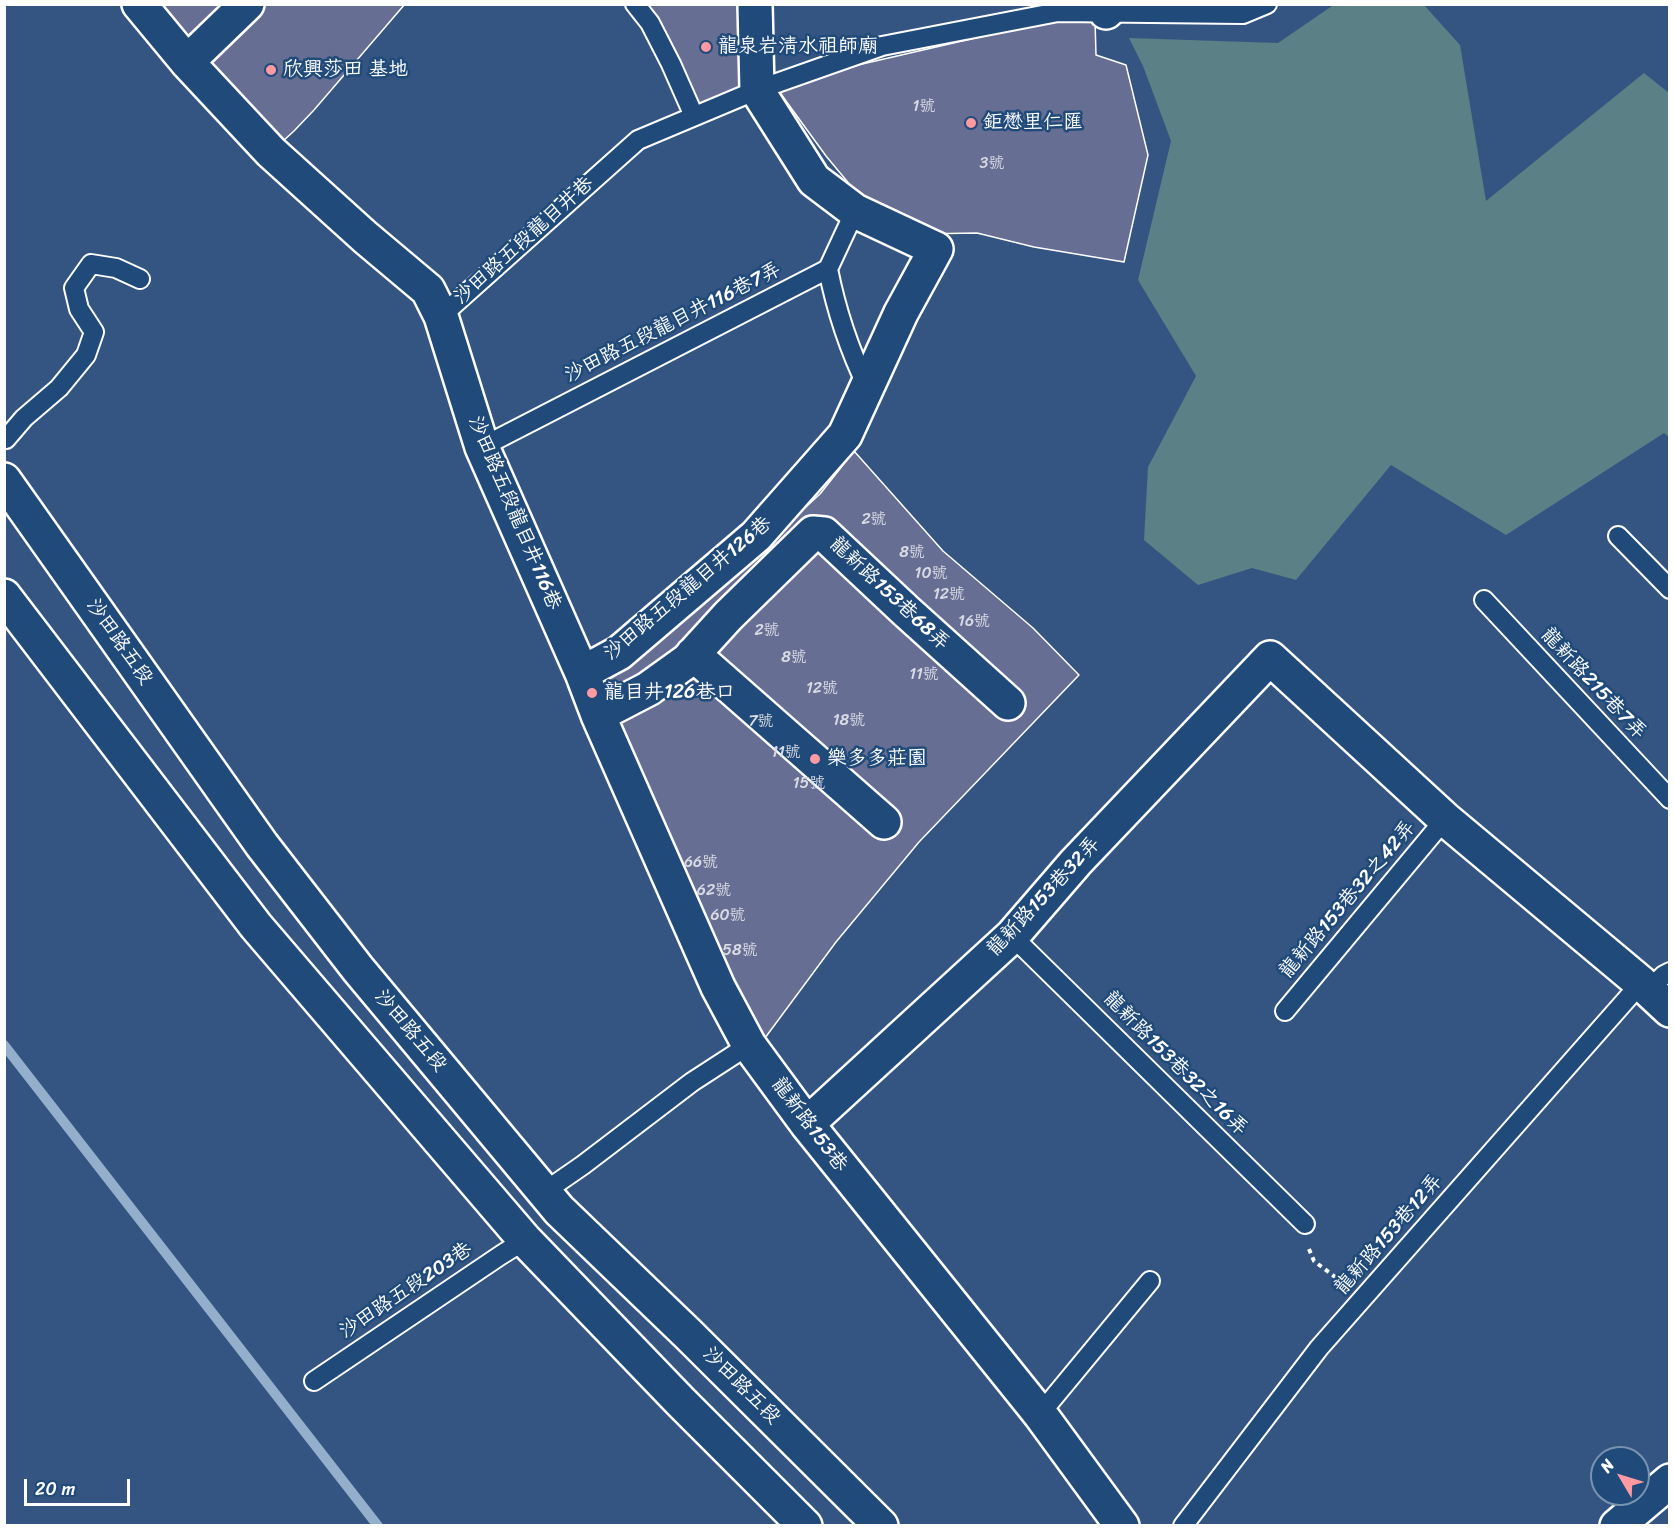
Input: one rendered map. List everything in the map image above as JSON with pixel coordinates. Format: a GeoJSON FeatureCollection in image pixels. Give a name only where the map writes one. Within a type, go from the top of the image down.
{"type":"FeatureCollection","features":[{"type":"Feature","properties":{"kind":"street","name":"沙田路五段龍目井巷"},"geometry":{"type":"LineString","coordinates":[[139,4],[187,62],[271,152],[428,290],[441,316]]}},
{"type":"Feature","properties":{"kind":"street"},"geometry":{"type":"LineString","coordinates":[[187,62],[247,4]]}},
{"type":"Feature","properties":{"kind":"street"},"geometry":{"type":"LineString","coordinates":[[755,4],[757,90]]}},
{"type":"Feature","properties":{"kind":"street","name":"沙田路五段龍目井126巷"},"geometry":{"type":"LineString","coordinates":[[582,673],[619,653],[756,536],[845,435],[901,313],[936,249],[855,211],[814,180],[757,90]]}},
{"type":"Feature","properties":{"kind":"street","name":"沙田路五段龍目井116巷"},"geometry":{"type":"LineString","coordinates":[[441,316],[482,447],[582,673]]}},
{"type":"Feature","properties":{"kind":"street","name":"沙田路五段"},"geometry":{"type":"LineString","coordinates":[[4,480],[262,845],[358,969],[544,1192],[881,1526]]}},
{"type":"Feature","properties":{"kind":"street","name":"龍新路153巷68弄"},"geometry":{"type":"LineString","coordinates":[[598,715],[648,689],[687,661],[728,616],[813,533],[824,534],[1008,703]]}},
{"type":"Feature","properties":{"kind":"street"},"geometry":{"type":"LineString","coordinates":[[4,596],[256,926],[517,1231],[805,1526]]}},
{"type":"Feature","properties":{"kind":"street"},"geometry":{"type":"LineString","coordinates":[[693,654],[884,822]]}},
{"type":"Feature","properties":{"kind":"street","name":"龍新路153巷32弄"},"geometry":{"type":"LineString","coordinates":[[807,1124],[1012,936],[1076,862],[1270,658],[1445,819]]}},
{"type":"Feature","properties":{"kind":"street","name":"龍新路153巷"},"geometry":{"type":"LineString","coordinates":[[582,673],[598,715],[718,987],[749,1045],[807,1124],[1040,1414],[1122,1526]]}},
{"type":"Feature","properties":{"kind":"street"},"geometry":{"type":"LineString","coordinates":[[1445,819],[1657,989]]}},
{"type":"Feature","properties":{"kind":"street"},"geometry":{"type":"LineString","coordinates":[[517,1231],[544,1192]]}},
{"type":"Feature","properties":{"kind":"street"},"geometry":{"type":"LineString","coordinates":[[1617,1526],[1670,1482]]}},
{"type":"Feature","properties":{"kind":"lane"},"geometry":{"type":"LineString","coordinates":[[635,4],[650,23],[676,74],[693,116]]}},
{"type":"Feature","properties":{"kind":"lane","name":"沙田路五段龍目井巷"},"geometry":{"type":"LineString","coordinates":[[441,316],[638,140],[757,90],[882,45],[1058,12],[1110,8],[1243,14],[1267,4]]}},
{"type":"Feature","properties":{"kind":"lane"},"geometry":{"type":"LineString","coordinates":[[855,211],[828,269],[834,302],[867,386]]}},
{"type":"Feature","properties":{"kind":"lane"},"geometry":{"type":"LineString","coordinates":[[6,439],[24,418],[59,388],[86,356],[94,332],[79,309],[74,288],[91,264],[116,268],[140,279]]}},
{"type":"Feature","properties":{"kind":"lane","name":"沙田路五段龍目井116巷7弄"},"geometry":{"type":"LineString","coordinates":[[482,447],[828,269]]}},
{"type":"Feature","properties":{"kind":"lane"},"geometry":{"type":"LineString","coordinates":[[1618,536],[1670,589]]}},
{"type":"Feature","properties":{"kind":"lane","name":"龍新路215巷7弄"},"geometry":{"type":"LineString","coordinates":[[1484,600],[1670,799]]}},
{"type":"Feature","properties":{"kind":"lane","name":"龍新路153巷32之42弄"},"geometry":{"type":"LineString","coordinates":[[1285,1011],[1445,819]]}},
{"type":"Feature","properties":{"kind":"lane","name":"龍新路153巷32之16弄"},"geometry":{"type":"LineString","coordinates":[[1012,936],[1305,1224]]}},
{"type":"Feature","properties":{"kind":"lane","name":"龍新路153巷12弄"},"geometry":{"type":"LineString","coordinates":[[1183,1526],[1319,1348],[1363,1298],[1657,989]]}},
{"type":"Feature","properties":{"kind":"lane"},"geometry":{"type":"LineString","coordinates":[[544,1192],[692,1082],[749,1045]]}},
{"type":"Feature","properties":{"kind":"lane","name":"沙田路五段203巷"},"geometry":{"type":"LineString","coordinates":[[314,1381],[501,1254],[517,1231]]}},
{"type":"Feature","properties":{"kind":"lane"},"geometry":{"type":"LineString","coordinates":[[1040,1414],[1150,1281]]}},
{"type":"Feature","properties":{"kind":"path"},"geometry":{"type":"LineString","coordinates":[[1305,1224],[1308,1248],[1314,1261],[1363,1298]]}},
{"type":"Feature","properties":{"kind":"green space"},"geometry":{"type":"Polygon","coordinates":[[[1335,4],[1424,5],[1460,45],[1486,201],[1644,73],[1669,93],[1669,437],[1664,433],[1506,535],[1391,465],[1296,580],[1252,568],[1198,585],[1144,540],[1148,467],[1196,376],[1138,280],[1171,141],[1143,66],[1129,38],[1278,43],[1335,4]]]}},
{"type":"Feature","properties":{"kind":"building","name":"欣興莎田 基地"},"geometry":{"type":"Polygon","coordinates":[[[139,4],[405,4],[314,110],[271,152],[139,4]]]}},
{"type":"Feature","properties":{"kind":"building","name":"龍泉岩清水祖師廟"},"geometry":{"type":"Polygon","coordinates":[[[635,4],[755,4],[757,90],[694,116],[635,4]]]}},
{"type":"Feature","properties":{"kind":"building","name":"鉅懋里仁匯"},"geometry":{"type":"Polygon","coordinates":[[[1095,19],[1096,55],[1126,65],[1148,155],[1124,262],[1034,247],[977,233],[919,234],[861,198],[826,156],[778,90],[858,65],[1053,20],[1095,19]]]}},
{"type":"Feature","properties":{"kind":"building","name":"樂多多莊園"},"geometry":{"type":"Polygon","coordinates":[[[854,451],[943,551],[1033,628],[1079,675],[919,842],[836,942],[762,1042],[670,871],[603,677],[664,637],[820,494],[854,451]]]}},
{"type":"Feature","properties":{"kind":"waterway"},"geometry":{"type":"LineString","coordinates":[[4,1045],[378,1526]]}},
{"type":"Feature","properties":{"kind":"place","name":"龍泉岩清水祖師廟"},"geometry":{"type":"Point","coordinates":[706,47]}},
{"type":"Feature","properties":{"kind":"place","name":"欣興莎田 基地"},"geometry":{"type":"Point","coordinates":[271,70]}},
{"type":"Feature","properties":{"kind":"place","name":"鉅懋里仁匯"},"geometry":{"type":"Point","coordinates":[971,123]}},
{"type":"Feature","properties":{"kind":"place","name":"龍目井126巷口"},"geometry":{"type":"Point","coordinates":[592,693]}},
{"type":"Feature","properties":{"kind":"place","name":"樂多多莊園"},"geometry":{"type":"Point","coordinates":[815,759]}}]}
